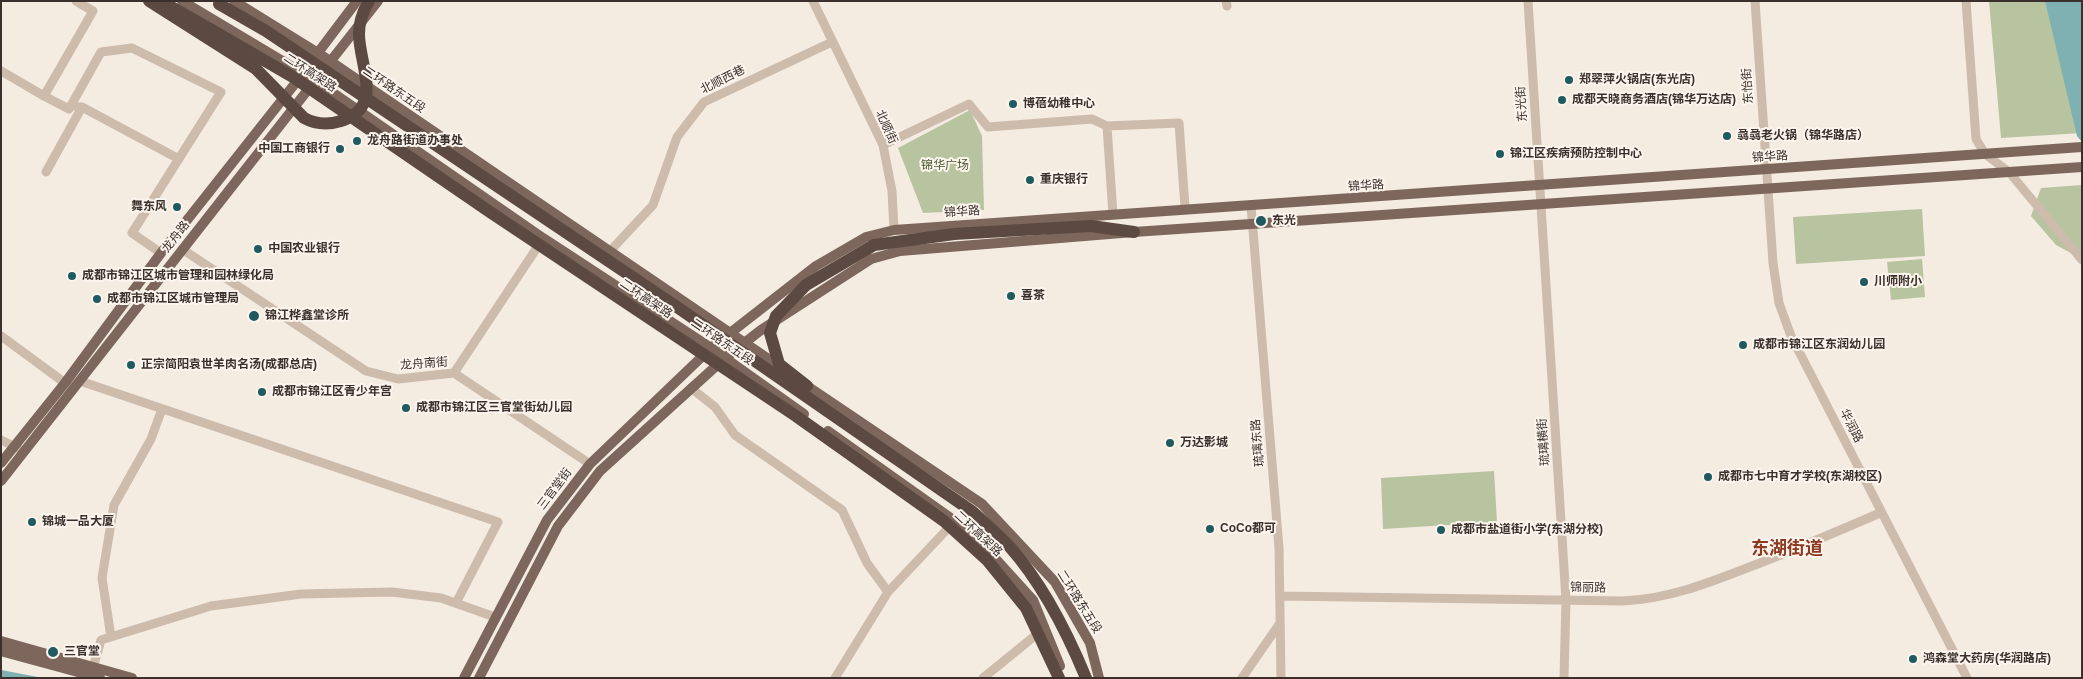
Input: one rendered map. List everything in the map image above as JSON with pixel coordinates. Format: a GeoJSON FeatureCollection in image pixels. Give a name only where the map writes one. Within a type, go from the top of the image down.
{"type":"FeatureCollection","features":[{"type":"Feature","properties":{"kind":"highway"},"geometry":{"type":"LineString","coordinates":[[149,1],[256,69],[304,118],[325,124],[333,124],[353,116],[359,111],[366,96],[366,74],[359,35],[360,20],[369,1]]}},
{"type":"Feature","properties":{"kind":"highway","name":"二环高架路"},"geometry":{"type":"LineString","coordinates":[[162,1],[293,76],[490,212],[796,416],[944,521],[987,560],[1026,608],[1059,678]]}},
{"type":"Feature","properties":{"kind":"highway","name":"二环高架路"},"geometry":{"type":"LineString","coordinates":[[214,1],[266,31],[913,469],[973,512],[1009,547],[1038,586],[1069,637],[1086,678]]}},
{"type":"Feature","properties":{"kind":"highway"},"geometry":{"type":"LineString","coordinates":[[913,469],[886,442],[796,379],[780,364],[770,333],[776,316],[806,286],[874,245],[954,234],[1091,226],[1134,232]]}},
{"type":"Feature","properties":{"kind":"main road","name":"二环路东五段"},"geometry":{"type":"LineString","coordinates":[[182,1],[303,72],[544,238],[711,348],[955,521],[1033,600],[1065,678]]}},
{"type":"Feature","properties":{"kind":"main road","name":"二环路东五段"},"geometry":{"type":"LineString","coordinates":[[234,1],[318,53],[611,250],[730,334],[982,504],[1055,582],[1090,643],[1099,678]]}},
{"type":"Feature","properties":{"kind":"main road"},"geometry":{"type":"LineString","coordinates":[[1,463],[19,449],[161,253],[357,1]]}},
{"type":"Feature","properties":{"kind":"main road","name":"龙舟路"},"geometry":{"type":"LineString","coordinates":[[1,480],[19,449],[80,381],[378,1]]}},
{"type":"Feature","properties":{"kind":"main road","name":"锦华路"},"geometry":{"type":"LineString","coordinates":[[711,348],[816,266],[866,237],[894,230],[2082,147]]}},
{"type":"Feature","properties":{"kind":"main road"},"geometry":{"type":"LineString","coordinates":[[724,358],[812,295],[871,258],[900,251],[1134,232],[2082,167]]}},
{"type":"Feature","properties":{"kind":"main road","name":"三官堂街"},"geometry":{"type":"LineString","coordinates":[[464,678],[547,520],[590,464],[711,348]]}},
{"type":"Feature","properties":{"kind":"main road","name":"三官堂街"},"geometry":{"type":"LineString","coordinates":[[479,678],[558,526],[600,471],[724,358]]}},
{"type":"Feature","properties":{"kind":"main road"},"geometry":{"type":"LineString","coordinates":[[1,641],[132,678]]}},
{"type":"Feature","properties":{"kind":"main road"},"geometry":{"type":"LineString","coordinates":[[1,651],[100,678]]}},
{"type":"Feature","properties":{"kind":"street"},"geometry":{"type":"LineString","coordinates":[[44,96],[93,11],[76,1]]}},
{"type":"Feature","properties":{"kind":"street","name":"北顺街"},"geometry":{"type":"LineString","coordinates":[[813,1],[883,145],[892,190],[894,230]]}},
{"type":"Feature","properties":{"kind":"street","name":"东光街"},"geometry":{"type":"LineString","coordinates":[[1528,1],[1541,205]]}},
{"type":"Feature","properties":{"kind":"street","name":"东怡街"},"geometry":{"type":"LineString","coordinates":[[1755,1],[1767,170]]}},
{"type":"Feature","properties":{"kind":"street"},"geometry":{"type":"LineString","coordinates":[[1966,1],[1976,139],[1985,154],[2009,172],[2082,260]]}},
{"type":"Feature","properties":{"kind":"street","name":"北顺西巷"},"geometry":{"type":"LineString","coordinates":[[611,250],[653,205],[677,137],[704,102],[832,42]]}},
{"type":"Feature","properties":{"kind":"street"},"geometry":{"type":"LineString","coordinates":[[69,109],[101,52],[132,48],[221,92],[132,233],[161,253]]}},
{"type":"Feature","properties":{"kind":"street"},"geometry":{"type":"LineString","coordinates":[[1,71],[69,109],[82,106],[179,159]]}},
{"type":"Feature","properties":{"kind":"street"},"geometry":{"type":"LineString","coordinates":[[883,145],[970,104],[988,127],[1092,119],[1107,126],[1179,123],[1185,207]]}},
{"type":"Feature","properties":{"kind":"street"},"geometry":{"type":"LineString","coordinates":[[46,172],[82,106]]}},
{"type":"Feature","properties":{"kind":"street"},"geometry":{"type":"LineString","coordinates":[[1107,126],[1113,215]]}},
{"type":"Feature","properties":{"kind":"street","name":"华润路"},"geometry":{"type":"LineString","coordinates":[[1767,170],[1773,263],[1779,303],[1791,336],[1880,513],[1967,678]]}},
{"type":"Feature","properties":{"kind":"street","name":"琉璃横街"},"geometry":{"type":"LineString","coordinates":[[1541,205],[1566,600],[1564,678]]}},
{"type":"Feature","properties":{"kind":"street","name":"琉璃东路"},"geometry":{"type":"LineString","coordinates":[[1250,206],[1279,548],[1281,678]]}},
{"type":"Feature","properties":{"kind":"street"},"geometry":{"type":"LineString","coordinates":[[454,374],[544,238]]}},
{"type":"Feature","properties":{"kind":"street","name":"龙舟南街"},"geometry":{"type":"LineString","coordinates":[[182,249],[366,372],[398,379],[454,374],[590,464]]}},
{"type":"Feature","properties":{"kind":"street"},"geometry":{"type":"LineString","coordinates":[[1,336],[65,383]]}},
{"type":"Feature","properties":{"kind":"street"},"geometry":{"type":"LineString","coordinates":[[80,381],[498,522],[456,603]]}},
{"type":"Feature","properties":{"kind":"street"},"geometry":{"type":"LineString","coordinates":[[691,388],[715,407],[735,434],[842,510],[867,564],[888,592]]}},
{"type":"Feature","properties":{"kind":"street"},"geometry":{"type":"LineString","coordinates":[[111,637],[102,578],[114,505],[151,439],[162,408]]}},
{"type":"Feature","properties":{"kind":"street"},"geometry":{"type":"LineString","coordinates":[[1,440],[19,449]]}},
{"type":"Feature","properties":{"kind":"street","name":"锦丽路"},"geometry":{"type":"LineString","coordinates":[[1280,596],[1623,601],[1660,598],[1699,586],[1778,556],[1880,513]]}},
{"type":"Feature","properties":{"kind":"street"},"geometry":{"type":"LineString","coordinates":[[835,678],[888,592],[955,521]]}},
{"type":"Feature","properties":{"kind":"street"},"geometry":{"type":"LineString","coordinates":[[93,668],[101,640],[211,606],[301,594],[392,592],[442,598],[495,617]]}},
{"type":"Feature","properties":{"kind":"street"},"geometry":{"type":"LineString","coordinates":[[1242,678],[1281,622]]}},
{"type":"Feature","properties":{"kind":"street"},"geometry":{"type":"LineString","coordinates":[[983,678],[1044,628]]}},
{"type":"Feature","properties":{"kind":"green space"},"geometry":{"type":"Polygon","coordinates":[[[1989,1],[2082,1],[2082,133],[2001,138],[1989,1]]]}},
{"type":"Feature","properties":{"kind":"green space","name":"锦华广场"},"geometry":{"type":"Polygon","coordinates":[[[970,110],[982,136],[984,210],[923,213],[898,148],[970,110]]]}},
{"type":"Feature","properties":{"kind":"green space"},"geometry":{"type":"Polygon","coordinates":[[[2082,185],[2082,259],[2056,245],[2031,216],[2041,188],[2082,185]]]}},
{"type":"Feature","properties":{"kind":"green space"},"geometry":{"type":"Polygon","coordinates":[[[1922,209],[1925,256],[1796,264],[1793,217],[1922,209]]]}},
{"type":"Feature","properties":{"kind":"green space"},"geometry":{"type":"Polygon","coordinates":[[[1922,259],[1925,297],[1891,300],[1887,262],[1922,259]]]}},
{"type":"Feature","properties":{"kind":"green space"},"geometry":{"type":"Polygon","coordinates":[[[1494,471],[1497,522],[1383,529],[1381,478],[1494,471]]]}},
{"type":"Feature","properties":{"kind":"water"},"geometry":{"type":"Polygon","coordinates":[[[2045,1],[2082,1],[2082,142],[2077,136],[2045,1]]]}},
{"type":"Feature","properties":{"kind":"water"},"geometry":{"type":"Polygon","coordinates":[[[1,670],[43,678],[1,678],[1,670]]]}},
{"type":"Feature","properties":{"kind":"place","name":"郑翠萍火锅店(东光店)"},"geometry":{"type":"Point","coordinates":[1569,80]}},
{"type":"Feature","properties":{"kind":"place","name":"成都天晓商务酒店(锦华万达店)"},"geometry":{"type":"Point","coordinates":[1562,100]}},
{"type":"Feature","properties":{"kind":"place","name":"博蓓幼稚中心"},"geometry":{"type":"Point","coordinates":[1013,104]}},
{"type":"Feature","properties":{"kind":"place","name":"骉骉老火锅（锦华路店）"},"geometry":{"type":"Point","coordinates":[1727,136]}},
{"type":"Feature","properties":{"kind":"place","name":"龙舟路街道办事处"},"geometry":{"type":"Point","coordinates":[357,141]}},
{"type":"Feature","properties":{"kind":"place","name":"中国工商银行"},"geometry":{"type":"Point","coordinates":[340,149]}},
{"type":"Feature","properties":{"kind":"place","name":"锦江区疾病预防控制中心"},"geometry":{"type":"Point","coordinates":[1500,154]}},
{"type":"Feature","properties":{"kind":"place","name":"重庆银行"},"geometry":{"type":"Point","coordinates":[1030,180]}},
{"type":"Feature","properties":{"kind":"place","name":"舞东风"},"geometry":{"type":"Point","coordinates":[177,207]}},
{"type":"Feature","properties":{"kind":"place","name":"东光"},"geometry":{"type":"Point","coordinates":[1261,221]}},
{"type":"Feature","properties":{"kind":"place","name":"中国农业银行"},"geometry":{"type":"Point","coordinates":[258,249]}},
{"type":"Feature","properties":{"kind":"place","name":"成都市锦江区城市管理和园林绿化局"},"geometry":{"type":"Point","coordinates":[72,276]}},
{"type":"Feature","properties":{"kind":"place","name":"川师附小"},"geometry":{"type":"Point","coordinates":[1864,282]}},
{"type":"Feature","properties":{"kind":"place","name":"喜茶"},"geometry":{"type":"Point","coordinates":[1011,296]}},
{"type":"Feature","properties":{"kind":"place","name":"成都市锦江区城市管理局"},"geometry":{"type":"Point","coordinates":[97,299]}},
{"type":"Feature","properties":{"kind":"place","name":"锦江桦鑫堂诊所"},"geometry":{"type":"Point","coordinates":[254,316]}},
{"type":"Feature","properties":{"kind":"place","name":"成都市锦江区东润幼儿园"},"geometry":{"type":"Point","coordinates":[1743,345]}},
{"type":"Feature","properties":{"kind":"place","name":"正宗简阳袁世羊肉名汤(成都总店)"},"geometry":{"type":"Point","coordinates":[131,365]}},
{"type":"Feature","properties":{"kind":"place","name":"成都市锦江区青少年宫"},"geometry":{"type":"Point","coordinates":[262,392]}},
{"type":"Feature","properties":{"kind":"place","name":"成都市锦江区三官堂街幼儿园"},"geometry":{"type":"Point","coordinates":[406,408]}},
{"type":"Feature","properties":{"kind":"place","name":"万达影城"},"geometry":{"type":"Point","coordinates":[1170,443]}},
{"type":"Feature","properties":{"kind":"place","name":"成都市七中育才学校(东湖校区)"},"geometry":{"type":"Point","coordinates":[1708,477]}},
{"type":"Feature","properties":{"kind":"place","name":"锦城一品大厦"},"geometry":{"type":"Point","coordinates":[32,522]}},
{"type":"Feature","properties":{"kind":"place","name":"CoCo都可"},"geometry":{"type":"Point","coordinates":[1210,529]}},
{"type":"Feature","properties":{"kind":"place","name":"成都市盐道街小学(东湖分校)"},"geometry":{"type":"Point","coordinates":[1441,530]}},
{"type":"Feature","properties":{"kind":"place","name":"三官堂"},"geometry":{"type":"Point","coordinates":[53,652]}},
{"type":"Feature","properties":{"kind":"place","name":"鸿森堂大药房(华润路店)"},"geometry":{"type":"Point","coordinates":[1913,659]}},
{"type":"Feature","properties":{"kind":"district","name":"东湖街道"},"geometry":{"type":"Point","coordinates":[1787,549]}}]}
